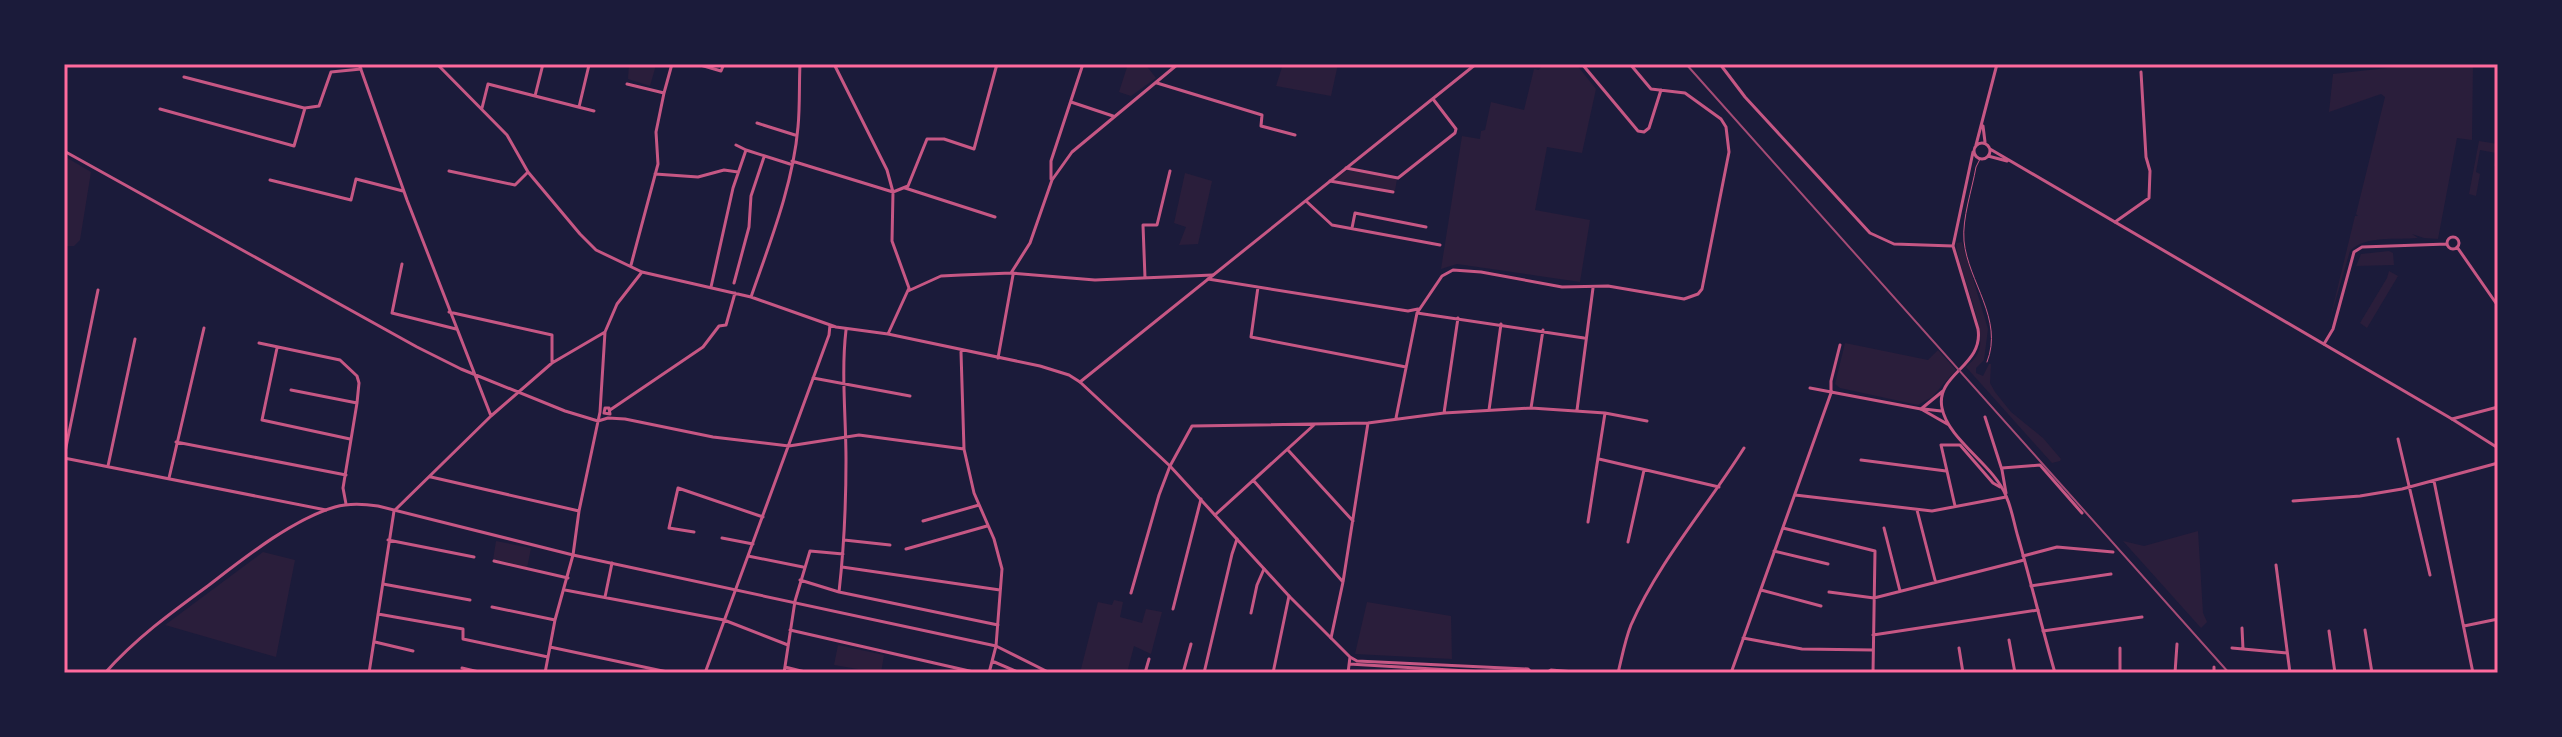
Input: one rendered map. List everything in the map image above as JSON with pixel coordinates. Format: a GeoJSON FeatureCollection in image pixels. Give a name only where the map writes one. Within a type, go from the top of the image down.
{"type":"FeatureCollection","features":[{"type":"Feature","properties":{"kind":"street"},"geometry":{"type":"LineString","coordinates":[[437,64],[507,135],[528,172],[587,243],[642,272],[751,297],[846,330],[888,334],[1069,375],[1170,466],[1289,596],[1350,657],[1357,661],[1497,672]]}},
{"type":"Feature","properties":{"kind":"street"},"geometry":{"type":"LineString","coordinates":[[535,96],[543,64]]}},
{"type":"Feature","properties":{"kind":"street"},"geometry":{"type":"LineString","coordinates":[[579,107],[589,65],[584,64]]}},
{"type":"Feature","properties":{"kind":"street"},"geometry":{"type":"LineString","coordinates":[[630,266],[655,174],[658,155],[656,132],[672,64]]}},
{"type":"Feature","properties":{"kind":"street"},"geometry":{"type":"LineString","coordinates":[[697,64],[721,71],[724,64]]}},
{"type":"Feature","properties":{"kind":"street"},"geometry":{"type":"LineString","coordinates":[[751,297],[782,205],[797,136],[800,64]]}},
{"type":"Feature","properties":{"kind":"street"},"geometry":{"type":"LineString","coordinates":[[834,64],[887,170],[893,192],[892,241],[908,291],[888,334]]}},
{"type":"Feature","properties":{"kind":"street"},"geometry":{"type":"LineString","coordinates":[[736,145],[764,157],[893,192],[905,188],[913,178],[927,139],[944,139],[974,149],[997,64]]}},
{"type":"Feature","properties":{"kind":"street"},"geometry":{"type":"LineString","coordinates":[[1052,180],[1051,161],[1083,64]]}},
{"type":"Feature","properties":{"kind":"street"},"geometry":{"type":"LineString","coordinates":[[998,358],[1012,274],[1030,243],[1052,180],[1072,152],[1178,64]]}},
{"type":"Feature","properties":{"kind":"street"},"geometry":{"type":"LineString","coordinates":[[1080,382],[1476,64]]}},
{"type":"Feature","properties":{"kind":"street"},"geometry":{"type":"LineString","coordinates":[[1582,64],[1638,131],[1644,132],[1649,128],[1661,90]]}},
{"type":"Feature","properties":{"kind":"street"},"geometry":{"type":"LineString","coordinates":[[1396,418],[1418,311],[1442,276],[1453,270],[1562,287],[1608,286],[1684,299],[1698,294],[1702,289],[1730,146],[1721,119],[1685,93],[1651,89],[1630,64]]}},
{"type":"Feature","properties":{"kind":"street"},"geometry":{"type":"LineString","coordinates":[[1720,64],[1745,97],[1870,233],[1894,244],[1953,246]]}},
{"type":"Feature","properties":{"kind":"street"},"geometry":{"type":"LineString","coordinates":[[1921,409],[1944,390],[1955,373],[1968,362],[1975,353],[1979,336],[1953,246],[1973,152],[1997,64]]}},
{"type":"Feature","properties":{"kind":"street"},"geometry":{"type":"LineString","coordinates":[[184,77],[305,108],[319,106],[331,72],[360,66],[449,312],[491,416]]}},
{"type":"Feature","properties":{"kind":"street"},"geometry":{"type":"LineString","coordinates":[[2115,222],[2149,198],[2150,171],[2146,157],[2141,72]]}},
{"type":"Feature","properties":{"kind":"street"},"geometry":{"type":"LineString","coordinates":[[1156,82],[1262,115],[1261,126],[1295,135]]}},
{"type":"Feature","properties":{"kind":"street"},"geometry":{"type":"LineString","coordinates":[[482,108],[488,84],[594,111]]}},
{"type":"Feature","properties":{"kind":"street"},"geometry":{"type":"LineString","coordinates":[[627,84],[664,93]]}},
{"type":"Feature","properties":{"kind":"street"},"geometry":{"type":"LineString","coordinates":[[1346,168],[1398,178],[1455,133],[1456,129],[1432,99]]}},
{"type":"Feature","properties":{"kind":"street"},"geometry":{"type":"LineString","coordinates":[[1071,102],[1113,116]]}},
{"type":"Feature","properties":{"kind":"street"},"geometry":{"type":"LineString","coordinates":[[160,109],[294,146],[305,108]]}},
{"type":"Feature","properties":{"kind":"street"},"geometry":{"type":"LineString","coordinates":[[1984,118],[1985,143],[1990,149],[2497,447]]}},
{"type":"Feature","properties":{"kind":"street"},"geometry":{"type":"LineString","coordinates":[[757,123],[797,136]]}},
{"type":"Feature","properties":{"kind":"street"},"geometry":{"type":"LineString","coordinates":[[1976,145],[1985,143]]}},
{"type":"Feature","properties":{"kind":"street"},"geometry":{"type":"LineString","coordinates":[[1988,156],[1990,149]]}},
{"type":"Feature","properties":{"kind":"street"},"geometry":{"type":"LineString","coordinates":[[711,287],[733,188],[746,150]]}},
{"type":"Feature","properties":{"kind":"street"},"geometry":{"type":"LineString","coordinates":[[64,151],[389,332],[474,375],[598,421],[615,418],[713,437],[789,446],[859,435],[964,449]]}},
{"type":"Feature","properties":{"kind":"street"},"geometry":{"type":"LineString","coordinates":[[1973,152],[1980,159]]}},
{"type":"Feature","properties":{"kind":"street"},"geometry":{"type":"LineString","coordinates":[[1969,170],[1988,156],[2014,164]]}},
{"type":"Feature","properties":{"kind":"street"},"geometry":{"type":"LineString","coordinates":[[734,283],[749,227],[751,196],[764,157]]}},
{"type":"Feature","properties":{"kind":"street"},"geometry":{"type":"LineString","coordinates":[[655,174],[698,177],[724,170],[738,172]]}},
{"type":"Feature","properties":{"kind":"street"},"geometry":{"type":"LineString","coordinates":[[449,171],[515,185],[528,172]]}},
{"type":"Feature","properties":{"kind":"street"},"geometry":{"type":"LineString","coordinates":[[1145,278],[1143,225],[1157,225],[1170,171]]}},
{"type":"Feature","properties":{"kind":"street"},"geometry":{"type":"LineString","coordinates":[[270,180],[351,200],[356,179],[404,191]]}},
{"type":"Feature","properties":{"kind":"street"},"geometry":{"type":"LineString","coordinates":[[1330,181],[1393,192]]}},
{"type":"Feature","properties":{"kind":"street"},"geometry":{"type":"LineString","coordinates":[[905,188],[995,217]]}},
{"type":"Feature","properties":{"kind":"street"},"geometry":{"type":"LineString","coordinates":[[1306,201],[1332,225],[1440,245]]}},
{"type":"Feature","properties":{"kind":"street"},"geometry":{"type":"LineString","coordinates":[[1351,229],[1355,213],[1426,227]]}},
{"type":"Feature","properties":{"kind":"street"},"geometry":{"type":"LineString","coordinates":[[2454,236],[2459,242],[2457,247],[2451,249],[2447,244],[2448,238],[2454,236]]}},
{"type":"Feature","properties":{"kind":"street"},"geometry":{"type":"LineString","coordinates":[[2324,344],[2333,329],[2354,252],[2362,247],[2447,244]]}},
{"type":"Feature","properties":{"kind":"street"},"geometry":{"type":"LineString","coordinates":[[2457,247],[2498,306]]}},
{"type":"Feature","properties":{"kind":"street"},"geometry":{"type":"LineString","coordinates":[[402,264],[392,313],[456,329]]}},
{"type":"Feature","properties":{"kind":"street"},"geometry":{"type":"LineString","coordinates":[[545,673],[602,411],[605,332],[617,304],[642,272]]}},
{"type":"Feature","properties":{"kind":"street"},"geometry":{"type":"LineString","coordinates":[[908,291],[941,276],[1012,274],[1095,280],[1213,275]]}},
{"type":"Feature","properties":{"kind":"street"},"geometry":{"type":"LineString","coordinates":[[1208,279],[1584,338]]}},
{"type":"Feature","properties":{"kind":"street"},"geometry":{"type":"LineString","coordinates":[[1258,287],[1251,337],[1406,367]]}},
{"type":"Feature","properties":{"kind":"street"},"geometry":{"type":"LineString","coordinates":[[1577,410],[1593,288]]}},
{"type":"Feature","properties":{"kind":"street"},"geometry":{"type":"LineString","coordinates":[[98,290],[64,458],[326,510]]}},
{"type":"Feature","properties":{"kind":"street"},"geometry":{"type":"LineString","coordinates":[[610,412],[703,347],[714,330],[726,325],[735,293]]}},
{"type":"Feature","properties":{"kind":"street"},"geometry":{"type":"LineString","coordinates":[[449,312],[552,335],[552,363]]}},
{"type":"Feature","properties":{"kind":"street"},"geometry":{"type":"LineString","coordinates":[[1444,413],[1458,318]]}},
{"type":"Feature","properties":{"kind":"street"},"geometry":{"type":"LineString","coordinates":[[1489,410],[1501,324]]}},
{"type":"Feature","properties":{"kind":"street"},"geometry":{"type":"LineString","coordinates":[[705,673],[830,325]]}},
{"type":"Feature","properties":{"kind":"street"},"geometry":{"type":"LineString","coordinates":[[169,478],[204,328]]}},
{"type":"Feature","properties":{"kind":"street"},"geometry":{"type":"LineString","coordinates":[[839,592],[844,540],[845,383],[842,366],[846,330]]}},
{"type":"Feature","properties":{"kind":"street"},"geometry":{"type":"LineString","coordinates":[[1531,408],[1543,330]]}},
{"type":"Feature","properties":{"kind":"street"},"geometry":{"type":"LineString","coordinates":[[377,673],[369,672],[394,511],[491,416],[552,363],[605,332]]}},
{"type":"Feature","properties":{"kind":"street"},"geometry":{"type":"LineString","coordinates":[[108,466],[135,339]]}},
{"type":"Feature","properties":{"kind":"street"},"geometry":{"type":"LineString","coordinates":[[259,343],[340,360],[357,376],[357,403],[343,488],[346,505]]}},
{"type":"Feature","properties":{"kind":"street"},"geometry":{"type":"LineString","coordinates":[[1731,673],[1831,393],[1840,345]]}},
{"type":"Feature","properties":{"kind":"street"},"geometry":{"type":"LineString","coordinates":[[277,348],[262,420],[350,439]]}},
{"type":"Feature","properties":{"kind":"street"},"geometry":{"type":"LineString","coordinates":[[961,351],[964,449],[979,505],[1000,560],[996,646],[989,673]]}},
{"type":"Feature","properties":{"kind":"street"},"geometry":{"type":"LineString","coordinates":[[813,378],[910,396]]}},
{"type":"Feature","properties":{"kind":"street"},"geometry":{"type":"LineString","coordinates":[[1810,388],[1921,409],[1942,409]]}},
{"type":"Feature","properties":{"kind":"street"},"geometry":{"type":"LineString","coordinates":[[291,390],[357,403]]}},
{"type":"Feature","properties":{"kind":"street"},"geometry":{"type":"LineString","coordinates":[[1944,390],[1942,409],[1949,426],[2006,495]]}},
{"type":"Feature","properties":{"kind":"street"},"geometry":{"type":"LineString","coordinates":[[2452,419],[2498,407]]}},
{"type":"Feature","properties":{"kind":"street"},"geometry":{"type":"LineString","coordinates":[[602,411],[606,408],[615,418]]}},
{"type":"Feature","properties":{"kind":"street"},"geometry":{"type":"LineString","coordinates":[[1131,593],[1152,516],[1170,466],[1192,426],[1368,423],[1444,413],[1531,408],[1605,413],[1647,421]]}},
{"type":"Feature","properties":{"kind":"street"},"geometry":{"type":"LineString","coordinates":[[1921,409],[1949,426]]}},
{"type":"Feature","properties":{"kind":"street"},"geometry":{"type":"LineString","coordinates":[[1588,522],[1605,413]]}},
{"type":"Feature","properties":{"kind":"street"},"geometry":{"type":"LineString","coordinates":[[1985,417],[2002,468],[2006,495],[2055,673]]}},
{"type":"Feature","properties":{"kind":"street"},"geometry":{"type":"LineString","coordinates":[[1331,638],[1368,423]]}},
{"type":"Feature","properties":{"kind":"street"},"geometry":{"type":"LineString","coordinates":[[1215,515],[1315,424]]}},
{"type":"Feature","properties":{"kind":"street"},"geometry":{"type":"LineString","coordinates":[[2398,439],[2430,575]]}},
{"type":"Feature","properties":{"kind":"street"},"geometry":{"type":"LineString","coordinates":[[176,442],[346,475]]}},
{"type":"Feature","properties":{"kind":"street"},"geometry":{"type":"LineString","coordinates":[[1955,507],[1941,445],[1960,445],[2000,487]]}},
{"type":"Feature","properties":{"kind":"street"},"geometry":{"type":"LineString","coordinates":[[1287,448],[1353,521]]}},
{"type":"Feature","properties":{"kind":"street"},"geometry":{"type":"LineString","coordinates":[[1618,673],[1631,625],[1677,544],[1744,448]]}},
{"type":"Feature","properties":{"kind":"street"},"geometry":{"type":"LineString","coordinates":[[1599,459],[1719,487]]}},
{"type":"Feature","properties":{"kind":"street"},"geometry":{"type":"LineString","coordinates":[[1861,460],[1946,471]]}},
{"type":"Feature","properties":{"kind":"street"},"geometry":{"type":"LineString","coordinates":[[2293,501],[2360,496],[2409,487],[2498,463]]}},
{"type":"Feature","properties":{"kind":"street"},"geometry":{"type":"LineString","coordinates":[[2002,468],[2040,465],[2082,513]]}},
{"type":"Feature","properties":{"kind":"street"},"geometry":{"type":"LineString","coordinates":[[1628,542],[1644,470]]}},
{"type":"Feature","properties":{"kind":"street"},"geometry":{"type":"LineString","coordinates":[[431,477],[579,511]]}},
{"type":"Feature","properties":{"kind":"street"},"geometry":{"type":"LineString","coordinates":[[1253,480],[1343,582]]}},
{"type":"Feature","properties":{"kind":"street"},"geometry":{"type":"LineString","coordinates":[[2434,480],[2473,673]]}},
{"type":"Feature","properties":{"kind":"street"},"geometry":{"type":"LineString","coordinates":[[694,532],[669,528],[678,488],[763,517]]}},
{"type":"Feature","properties":{"kind":"street"},"geometry":{"type":"LineString","coordinates":[[1795,495],[1932,511],[2006,495]]}},
{"type":"Feature","properties":{"kind":"street"},"geometry":{"type":"LineString","coordinates":[[1173,609],[1201,499]]}},
{"type":"Feature","properties":{"kind":"street"},"geometry":{"type":"LineString","coordinates":[[105,673],[141,636],[253,552],[326,510],[346,505],[370,505],[573,555],[996,646],[1050,673]]}},
{"type":"Feature","properties":{"kind":"street"},"geometry":{"type":"LineString","coordinates":[[923,521],[979,505]]}},
{"type":"Feature","properties":{"kind":"street"},"geometry":{"type":"LineString","coordinates":[[1917,510],[1935,581]]}},
{"type":"Feature","properties":{"kind":"street"},"geometry":{"type":"LineString","coordinates":[[906,549],[988,525]]}},
{"type":"Feature","properties":{"kind":"street"},"geometry":{"type":"LineString","coordinates":[[1783,528],[1875,551],[1873,673]]}},
{"type":"Feature","properties":{"kind":"street"},"geometry":{"type":"LineString","coordinates":[[1884,528],[1900,591]]}},
{"type":"Feature","properties":{"kind":"street"},"geometry":{"type":"LineString","coordinates":[[722,538],[753,544]]}},
{"type":"Feature","properties":{"kind":"street"},"geometry":{"type":"LineString","coordinates":[[1204,673],[1237,539]]}},
{"type":"Feature","properties":{"kind":"street"},"geometry":{"type":"LineString","coordinates":[[388,540],[474,557]]}},
{"type":"Feature","properties":{"kind":"street"},"geometry":{"type":"LineString","coordinates":[[844,540],[890,545]]}},
{"type":"Feature","properties":{"kind":"street"},"geometry":{"type":"LineString","coordinates":[[1829,592],[1874,598],[2057,547],[2113,552]]}},
{"type":"Feature","properties":{"kind":"street"},"geometry":{"type":"LineString","coordinates":[[809,673],[784,670],[800,580],[812,549],[843,554]]}},
{"type":"Feature","properties":{"kind":"street"},"geometry":{"type":"LineString","coordinates":[[1774,551],[1828,564]]}},
{"type":"Feature","properties":{"kind":"street"},"geometry":{"type":"LineString","coordinates":[[748,556],[804,567]]}},
{"type":"Feature","properties":{"kind":"street"},"geometry":{"type":"LineString","coordinates":[[494,561],[568,578]]}},
{"type":"Feature","properties":{"kind":"street"},"geometry":{"type":"LineString","coordinates":[[605,597],[612,563]]}},
{"type":"Feature","properties":{"kind":"street"},"geometry":{"type":"LineString","coordinates":[[2276,565],[2290,673]]}},
{"type":"Feature","properties":{"kind":"street"},"geometry":{"type":"LineString","coordinates":[[842,567],[1001,590]]}},
{"type":"Feature","properties":{"kind":"street"},"geometry":{"type":"LineString","coordinates":[[1251,613],[1264,569]]}},
{"type":"Feature","properties":{"kind":"street"},"geometry":{"type":"LineString","coordinates":[[2031,586],[2111,574]]}},
{"type":"Feature","properties":{"kind":"street"},"geometry":{"type":"LineString","coordinates":[[800,580],[839,592],[998,625]]}},
{"type":"Feature","properties":{"kind":"street"},"geometry":{"type":"LineString","coordinates":[[382,584],[470,600]]}},
{"type":"Feature","properties":{"kind":"street"},"geometry":{"type":"LineString","coordinates":[[565,590],[724,620],[788,645]]}},
{"type":"Feature","properties":{"kind":"street"},"geometry":{"type":"LineString","coordinates":[[1761,590],[1821,606]]}},
{"type":"Feature","properties":{"kind":"street"},"geometry":{"type":"LineString","coordinates":[[1273,673],[1289,596]]}},
{"type":"Feature","properties":{"kind":"street"},"geometry":{"type":"LineString","coordinates":[[492,607],[555,620]]}},
{"type":"Feature","properties":{"kind":"street"},"geometry":{"type":"LineString","coordinates":[[1873,635],[2038,610]]}},
{"type":"Feature","properties":{"kind":"street"},"geometry":{"type":"LineString","coordinates":[[378,614],[463,629],[463,639],[548,657]]}},
{"type":"Feature","properties":{"kind":"street"},"geometry":{"type":"LineString","coordinates":[[2043,631],[2142,617]]}},
{"type":"Feature","properties":{"kind":"street"},"geometry":{"type":"LineString","coordinates":[[2464,626],[2498,619]]}},
{"type":"Feature","properties":{"kind":"street"},"geometry":{"type":"LineString","coordinates":[[2242,628],[2243,649]]}},
{"type":"Feature","properties":{"kind":"street"},"geometry":{"type":"LineString","coordinates":[[790,630],[978,673]]}},
{"type":"Feature","properties":{"kind":"street"},"geometry":{"type":"LineString","coordinates":[[2365,630],[2372,673]]}},
{"type":"Feature","properties":{"kind":"street"},"geometry":{"type":"LineString","coordinates":[[2329,631],[2335,673]]}},
{"type":"Feature","properties":{"kind":"street"},"geometry":{"type":"LineString","coordinates":[[1743,638],[1802,649],[1873,650]]}},
{"type":"Feature","properties":{"kind":"street"},"geometry":{"type":"LineString","coordinates":[[2009,640],[2015,673]]}},
{"type":"Feature","properties":{"kind":"street"},"geometry":{"type":"LineString","coordinates":[[375,642],[413,651]]}},
{"type":"Feature","properties":{"kind":"street"},"geometry":{"type":"LineString","coordinates":[[1183,673],[1191,644]]}},
{"type":"Feature","properties":{"kind":"street"},"geometry":{"type":"LineString","coordinates":[[2175,673],[2177,644]]}},
{"type":"Feature","properties":{"kind":"street"},"geometry":{"type":"LineString","coordinates":[[550,647],[672,673]]}},
{"type":"Feature","properties":{"kind":"street"},"geometry":{"type":"LineString","coordinates":[[1959,648],[1963,673]]}},
{"type":"Feature","properties":{"kind":"street"},"geometry":{"type":"LineString","coordinates":[[2120,648],[2120,673]]}},
{"type":"Feature","properties":{"kind":"street"},"geometry":{"type":"LineString","coordinates":[[2232,648],[2287,653]]}},
{"type":"Feature","properties":{"kind":"street"},"geometry":{"type":"LineString","coordinates":[[1348,673],[1350,657]]}},
{"type":"Feature","properties":{"kind":"street"},"geometry":{"type":"LineString","coordinates":[[1145,673],[1149,659]]}},
{"type":"Feature","properties":{"kind":"street"},"geometry":{"type":"LineString","coordinates":[[992,661],[1020,673]]}},
{"type":"Feature","properties":{"kind":"street"},"geometry":{"type":"LineString","coordinates":[[1349,664],[1497,672],[1528,669],[1532,673]]}},
{"type":"Feature","properties":{"kind":"street"},"geometry":{"type":"LineString","coordinates":[[2214,667],[2214,673]]}},
{"type":"Feature","properties":{"kind":"street"},"geometry":{"type":"LineString","coordinates":[[462,668],[483,673]]}},
{"type":"Feature","properties":{"kind":"street"},"geometry":{"type":"LineString","coordinates":[[1546,673],[1551,670],[1586,673]]}},
{"type":"Feature","properties":{"kind":"lane"},"geometry":{"type":"LineString","coordinates":[[1980,159],[1964,238],[1990,319],[1991,346],[1987,362]]}},
{"type":"Feature","properties":{"kind":"shaded area"},"geometry":{"type":"Polygon","coordinates":[[[629,64],[656,65],[650,86],[628,79],[629,64]]]}},
{"type":"Feature","properties":{"kind":"shaded area"},"geometry":{"type":"Polygon","coordinates":[[[1128,64],[1145,64],[1156,78],[1131,96],[1119,92],[1128,64]]]}},
{"type":"Feature","properties":{"kind":"shaded area"},"geometry":{"type":"Polygon","coordinates":[[[1283,64],[1338,64],[1331,96],[1276,86],[1283,64]]]}},
{"type":"Feature","properties":{"kind":"shaded area"},"geometry":{"type":"Polygon","coordinates":[[[1543,64],[1576,64],[1596,89],[1582,153],[1547,147],[1535,210],[1590,220],[1580,282],[1457,264],[1441,269],[1462,136],[1480,139],[1491,102],[1524,110],[1534,69],[1539,70],[1543,64]]]}},
{"type":"Feature","properties":{"kind":"shaded area"},"geometry":{"type":"Polygon","coordinates":[[[2398,64],[2473,64],[2472,140],[2457,138],[2438,239],[2412,234],[2418,238],[2373,240],[2356,246],[2350,251],[2329,323],[2355,216],[2358,216],[2385,97],[2381,94],[2329,112],[2333,74],[2396,67],[2398,64]]]}},
{"type":"Feature","properties":{"kind":"shaded area"},"geometry":{"type":"Polygon","coordinates":[[[2479,141],[2498,144],[2498,167],[2494,166],[2496,153],[2480,150],[2476,196],[2469,194],[2479,141]]]}},
{"type":"Feature","properties":{"kind":"shaded area"},"geometry":{"type":"Polygon","coordinates":[[[64,156],[91,172],[80,240],[74,246],[64,246],[64,156]]]}},
{"type":"Feature","properties":{"kind":"shaded area"},"geometry":{"type":"Polygon","coordinates":[[[1348,170],[1397,179],[1395,191],[1333,180],[1348,170]]]}},
{"type":"Feature","properties":{"kind":"shaded area"},"geometry":{"type":"Polygon","coordinates":[[[1185,173],[1212,181],[1198,244],[1179,245],[1186,227],[1174,223],[1185,173]]]}},
{"type":"Feature","properties":{"kind":"shaded area"},"geometry":{"type":"Polygon","coordinates":[[[1962,242],[1988,329],[1984,360],[1976,368],[1976,373],[1983,376],[1991,364],[1990,383],[1995,392],[2011,412],[2043,438],[2060,461],[2052,463],[1966,367],[1977,355],[1980,343],[1976,316],[1958,255],[1956,243],[1962,242]]]}},
{"type":"Feature","properties":{"kind":"shaded area"},"geometry":{"type":"Polygon","coordinates":[[[2393,253],[2394,265],[2356,266],[2361,254],[2393,253]]]}},
{"type":"Feature","properties":{"kind":"shaded area"},"geometry":{"type":"Polygon","coordinates":[[[2389,271],[2398,276],[2367,328],[2360,323],[2389,271]]]}},
{"type":"Feature","properties":{"kind":"shaded area"},"geometry":{"type":"Polygon","coordinates":[[[1845,343],[1928,360],[1938,350],[1956,370],[1932,397],[1918,405],[1840,388],[1835,384],[1845,343]]]}},
{"type":"Feature","properties":{"kind":"shaded area"},"geometry":{"type":"Polygon","coordinates":[[[2198,531],[2203,613],[2207,622],[2201,628],[2123,541],[2144,546],[2198,531]]]}},
{"type":"Feature","properties":{"kind":"shaded area"},"geometry":{"type":"Polygon","coordinates":[[[496,541],[531,548],[527,568],[493,560],[496,541]]]}},
{"type":"Feature","properties":{"kind":"shaded area"},"geometry":{"type":"Polygon","coordinates":[[[263,552],[295,560],[276,657],[165,625],[263,552]]]}},
{"type":"Feature","properties":{"kind":"shaded area"},"geometry":{"type":"Polygon","coordinates":[[[1114,600],[1123,602],[1120,617],[1142,623],[1146,609],[1162,612],[1151,654],[1134,646],[1127,673],[1080,673],[1098,602],[1112,605],[1114,600]]]}},
{"type":"Feature","properties":{"kind":"shaded area"},"geometry":{"type":"Polygon","coordinates":[[[1367,602],[1451,616],[1452,659],[1355,654],[1367,602]]]}},
{"type":"Feature","properties":{"kind":"shaded area"},"geometry":{"type":"Polygon","coordinates":[[[838,645],[884,655],[881,673],[834,665],[838,645]]]}},
{"type":"Feature","properties":{"kind":"railway"},"geometry":{"type":"LineString","coordinates":[[1686,64],[2229,673]]}}]}
